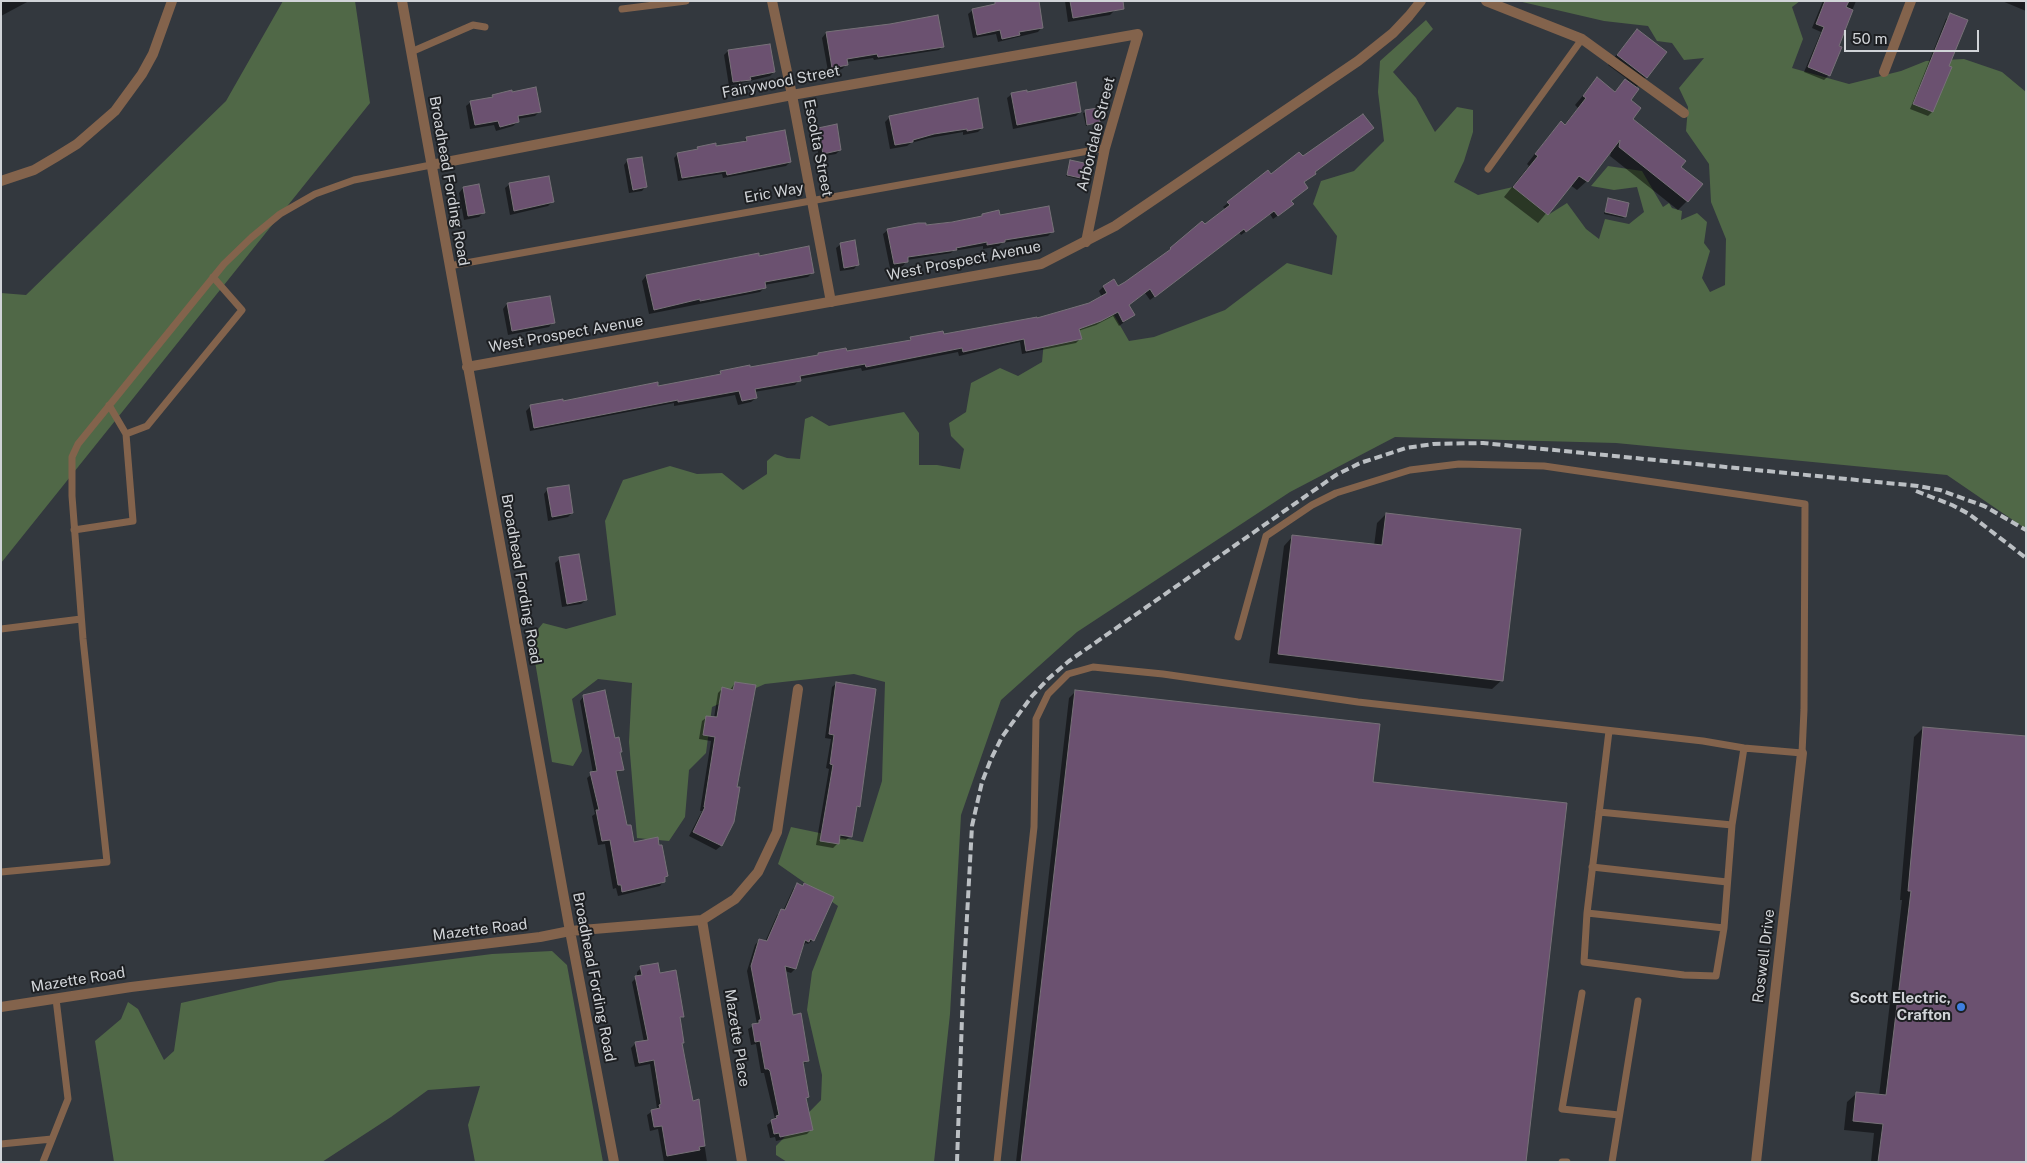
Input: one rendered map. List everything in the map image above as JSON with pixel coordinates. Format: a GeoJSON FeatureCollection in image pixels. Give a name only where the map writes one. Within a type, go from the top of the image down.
{"type":"FeatureCollection","features":[{"type":"Feature","properties":{"kind":"street"},"geometry":{"type":"LineString","coordinates":[[1,181],[34,170],[56,157],[77,144],[115,111],[138,80],[153,54],[172,1]]}},
{"type":"Feature","properties":{"kind":"street","name":"Broadhead Fording Road"},"geometry":{"type":"LineString","coordinates":[[402,1],[467,367],[614,1162]]}},
{"type":"Feature","properties":{"kind":"street","name":"Escolta Street"},"geometry":{"type":"LineString","coordinates":[[772,1],[792,95],[831,302]]}},
{"type":"Feature","properties":{"kind":"street","name":"West Prospect Avenue"},"geometry":{"type":"LineString","coordinates":[[467,367],[1041,264],[1115,226],[1202,168],[1358,60],[1392,33],[1410,16],[1421,1]]}},
{"type":"Feature","properties":{"kind":"street"},"geometry":{"type":"LineString","coordinates":[[1486,1],[1582,39],[1684,113]]}},
{"type":"Feature","properties":{"kind":"street"},"geometry":{"type":"LineString","coordinates":[[1884,72],[1911,1]]}},
{"type":"Feature","properties":{"kind":"street","name":"Fairywood Street"},"geometry":{"type":"LineString","coordinates":[[431,165],[792,95],[1138,34]]}},
{"type":"Feature","properties":{"kind":"street","name":"Arbordale Street"},"geometry":{"type":"LineString","coordinates":[[1086,242],[1105,148],[1138,34]]}},
{"type":"Feature","properties":{"kind":"street","name":"Mazette Road"},"geometry":{"type":"LineString","coordinates":[[1,1007],[131,987],[540,938],[570,931],[702,920],[735,899],[758,872],[777,832],[798,689]]}},
{"type":"Feature","properties":{"kind":"street","name":"Roswell Drive"},"geometry":{"type":"LineString","coordinates":[[1756,1162],[1802,753]]}},
{"type":"Feature","properties":{"kind":"street","name":"Mazette Place"},"geometry":{"type":"LineString","coordinates":[[702,920],[742,1162]]}},
{"type":"Feature","properties":{"kind":"lane"},"geometry":{"type":"LineString","coordinates":[[622,9],[686,1]]}},
{"type":"Feature","properties":{"kind":"lane"},"geometry":{"type":"LineString","coordinates":[[411,52],[473,25],[485,27]]}},
{"type":"Feature","properties":{"kind":"lane"},"geometry":{"type":"LineString","coordinates":[[1488,168],[1582,39]]}},
{"type":"Feature","properties":{"kind":"lane","name":"Eric Way"},"geometry":{"type":"LineString","coordinates":[[449,266],[1105,148]]}},
{"type":"Feature","properties":{"kind":"lane"},"geometry":{"type":"LineString","coordinates":[[1,872],[106,862],[81,619],[74,530],[72,457],[78,444],[213,277],[252,236],[280,214],[315,194],[354,180],[431,165]]}},
{"type":"Feature","properties":{"kind":"lane"},"geometry":{"type":"LineString","coordinates":[[126,434],[147,426],[242,310],[213,277]]}},
{"type":"Feature","properties":{"kind":"lane"},"geometry":{"type":"LineString","coordinates":[[74,530],[133,521],[126,434],[109,405]]}},
{"type":"Feature","properties":{"kind":"lane"},"geometry":{"type":"LineString","coordinates":[[997,1162],[1034,827],[1036,719],[1048,694],[1068,674],[1093,667],[1163,674],[1358,702],[1703,741],[1744,748],[1802,753],[1805,504],[1544,466],[1459,464],[1410,470],[1336,493],[1312,505],[1266,536],[1238,637]]}},
{"type":"Feature","properties":{"kind":"lane"},"geometry":{"type":"LineString","coordinates":[[1,629],[81,619]]}},
{"type":"Feature","properties":{"kind":"lane"},"geometry":{"type":"LineString","coordinates":[[1609,731],[1587,913],[1584,962],[1684,975],[1716,976],[1724,928],[1732,825],[1744,748]]}},
{"type":"Feature","properties":{"kind":"lane"},"geometry":{"type":"LineString","coordinates":[[1599,812],[1732,825]]}},
{"type":"Feature","properties":{"kind":"lane"},"geometry":{"type":"LineString","coordinates":[[1592,867],[1727,882]]}},
{"type":"Feature","properties":{"kind":"lane"},"geometry":{"type":"LineString","coordinates":[[1587,913],[1724,928]]}},
{"type":"Feature","properties":{"kind":"lane"},"geometry":{"type":"LineString","coordinates":[[1582,994],[1562,1108],[1619,1115]]}},
{"type":"Feature","properties":{"kind":"lane"},"geometry":{"type":"LineString","coordinates":[[43,1162],[68,1099],[56,999]]}},
{"type":"Feature","properties":{"kind":"lane"},"geometry":{"type":"LineString","coordinates":[[1612,1162],[1638,1001]]}},
{"type":"Feature","properties":{"kind":"lane"},"geometry":{"type":"LineString","coordinates":[[1,1144],[52,1139]]}},
{"type":"Feature","properties":{"kind":"lane"},"geometry":{"type":"LineString","coordinates":[[1562,1162],[1567,1162]]}},
{"type":"Feature","properties":{"kind":"green space"},"geometry":{"type":"Polygon","coordinates":[[[283,1],[355,1],[370,103],[1,563],[1,293],[26,295],[226,101],[283,1]]]}},
{"type":"Feature","properties":{"kind":"green space"},"geometry":{"type":"Polygon","coordinates":[[[1518,1],[1800,1],[1792,7],[1803,39],[1792,68],[1849,84],[1901,71],[1926,61],[1964,59],[2002,72],[2026,92],[2026,529],[1947,475],[1616,443],[1395,437],[1290,492],[1077,632],[1001,700],[961,815],[950,1014],[934,1162],[787,1162],[776,1155],[776,1146],[821,1100],[822,1075],[807,1010],[812,972],[838,906],[778,864],[791,827],[863,842],[882,781],[885,682],[854,674],[765,684],[712,707],[706,753],[689,770],[685,817],[669,841],[637,838],[629,742],[632,683],[598,679],[572,699],[582,751],[573,766],[552,762],[531,638],[543,623],[566,629],[616,615],[605,521],[623,480],[670,466],[697,474],[722,473],[743,490],[767,474],[767,461],[775,454],[787,458],[800,459],[805,419],[812,416],[829,426],[904,412],[919,433],[919,465],[937,465],[960,469],[964,449],[951,436],[949,423],[966,412],[971,383],[1000,368],[1018,376],[1042,362],[1045,330],[1110,308],[1129,341],[1154,337],[1225,310],[1287,263],[1332,275],[1337,236],[1313,204],[1321,181],[1354,171],[1384,141],[1378,92],[1380,61],[1426,20],[1433,29],[1393,72],[1416,98],[1435,132],[1457,107],[1473,110],[1473,132],[1464,161],[1454,182],[1478,195],[1513,187],[1548,215],[1567,203],[1586,229],[1599,239],[1605,219],[1629,224],[1644,212],[1637,187],[1614,190],[1591,186],[1608,166],[1642,171],[1663,207],[1669,203],[1672,208],[1682,211],[1681,220],[1697,213],[1707,222],[1704,243],[1710,251],[1702,278],[1710,292],[1725,285],[1726,239],[1711,202],[1709,164],[1686,131],[1688,107],[1679,88],[1704,58],[1684,60],[1672,43],[1657,41],[1648,26],[1604,21],[1518,1]]]}},
{"type":"Feature","properties":{"kind":"green space"},"geometry":{"type":"Polygon","coordinates":[[[552,951],[567,965],[603,1162],[475,1162],[468,1125],[480,1086],[428,1090],[391,1117],[322,1162],[114,1162],[95,1041],[121,1019],[128,1002],[138,1009],[164,1060],[174,1051],[181,1003],[279,981],[492,954],[552,951]]]}},
{"type":"Feature","properties":{"kind":"building"},"geometry":{"type":"Polygon","coordinates":[[[995,1],[1039,1],[1043,28],[1019,32],[1020,35],[1002,39],[1000,30],[977,35],[972,9],[995,4],[995,1]]]}},
{"type":"Feature","properties":{"kind":"building"},"geometry":{"type":"Polygon","coordinates":[[[1070,1],[1123,1],[1124,9],[1073,18],[1070,1]]]}},
{"type":"Feature","properties":{"kind":"building"},"geometry":{"type":"Polygon","coordinates":[[[1825,1],[1849,1],[1846,7],[1853,10],[1839,46],[1842,47],[1830,76],[1808,67],[1824,27],[1816,24],[1825,1]]]}},
{"type":"Feature","properties":{"kind":"building"},"geometry":{"type":"Polygon","coordinates":[[[1950,13],[1968,20],[1949,66],[1952,67],[1933,112],[1913,104],[1950,13]]]}},
{"type":"Feature","properties":{"kind":"building"},"geometry":{"type":"Polygon","coordinates":[[[938,15],[944,47],[878,57],[877,54],[847,59],[848,65],[832,68],[826,32],[890,24],[938,15]]]}},
{"type":"Feature","properties":{"kind":"building"},"geometry":{"type":"Polygon","coordinates":[[[1637,29],[1667,52],[1647,78],[1617,55],[1637,29]]]}},
{"type":"Feature","properties":{"kind":"building"},"geometry":{"type":"Polygon","coordinates":[[[770,44],[775,72],[750,77],[751,80],[733,82],[728,50],[770,44]]]}},
{"type":"Feature","properties":{"kind":"building"},"geometry":{"type":"Polygon","coordinates":[[[1597,77],[1615,92],[1625,79],[1639,89],[1631,100],[1641,108],[1633,119],[1686,161],[1681,167],[1703,184],[1688,202],[1619,147],[1620,140],[1588,182],[1579,176],[1548,215],[1513,187],[1538,156],[1535,154],[1561,121],[1565,125],[1586,98],[1583,96],[1597,77]]]}},
{"type":"Feature","properties":{"kind":"building"},"geometry":{"type":"Polygon","coordinates":[[[1076,82],[1081,112],[1017,125],[1011,93],[1027,90],[1027,92],[1076,82]]]}},
{"type":"Feature","properties":{"kind":"building"},"geometry":{"type":"Polygon","coordinates":[[[536,87],[541,112],[518,116],[519,122],[500,127],[498,121],[475,125],[470,101],[493,97],[492,95],[512,90],[512,92],[536,87]]]}},
{"type":"Feature","properties":{"kind":"building"},"geometry":{"type":"Polygon","coordinates":[[[978,98],[983,128],[934,134],[913,140],[913,142],[895,145],[889,116],[978,98]]]}},
{"type":"Feature","properties":{"kind":"building"},"geometry":{"type":"Polygon","coordinates":[[[1098,108],[1100,122],[1087,125],[1085,110],[1098,108]]]}},
{"type":"Feature","properties":{"kind":"building"},"geometry":{"type":"Polygon","coordinates":[[[1363,114],[1374,128],[1304,182],[1308,188],[1291,201],[1294,204],[1278,216],[1274,211],[1246,232],[1244,229],[1155,297],[1150,289],[1129,305],[1135,315],[1123,322],[1118,312],[1079,329],[1082,339],[1026,351],[1024,339],[963,352],[962,348],[866,367],[865,364],[800,376],[801,381],[755,389],[757,398],[742,401],[739,391],[678,402],[678,400],[534,428],[530,405],[563,399],[563,401],[658,382],[658,386],[721,374],[720,371],[750,365],[750,367],[818,355],[818,353],[846,348],[847,351],[911,340],[910,337],[943,331],[944,334],[1037,318],[1089,303],[1107,293],[1103,286],[1114,279],[1118,286],[1125,282],[1171,249],[1202,221],[1205,224],[1230,205],[1227,202],[1268,170],[1271,174],[1299,152],[1303,156],[1363,114]]]}},
{"type":"Feature","properties":{"kind":"building"},"geometry":{"type":"Polygon","coordinates":[[[837,124],[841,150],[823,154],[818,128],[837,124]]]}},
{"type":"Feature","properties":{"kind":"building"},"geometry":{"type":"Polygon","coordinates":[[[785,130],[791,162],[727,175],[726,171],[682,178],[677,153],[716,143],[716,146],[747,141],[746,137],[785,130]]]}},
{"type":"Feature","properties":{"kind":"building"},"geometry":{"type":"Polygon","coordinates":[[[642,157],[647,187],[633,190],[627,159],[642,157]]]}},
{"type":"Feature","properties":{"kind":"building"},"geometry":{"type":"Polygon","coordinates":[[[1070,160],[1089,164],[1085,179],[1067,175],[1070,160]]]}},
{"type":"Feature","properties":{"kind":"building"},"geometry":{"type":"Polygon","coordinates":[[[549,176],[554,202],[514,211],[509,183],[549,176]]]}},
{"type":"Feature","properties":{"kind":"building"},"geometry":{"type":"Polygon","coordinates":[[[479,184],[485,213],[468,216],[463,187],[479,184]]]}},
{"type":"Feature","properties":{"kind":"building"},"geometry":{"type":"Polygon","coordinates":[[[1608,198],[1629,203],[1626,217],[1605,212],[1608,198]]]}},
{"type":"Feature","properties":{"kind":"building"},"geometry":{"type":"Polygon","coordinates":[[[1049,206],[1054,232],[1005,240],[1005,242],[987,245],[987,242],[956,248],[957,250],[908,257],[908,262],[894,264],[887,229],[918,223],[926,223],[926,225],[952,222],[982,216],[982,214],[999,210],[1000,215],[1049,206]]]}},
{"type":"Feature","properties":{"kind":"building"},"geometry":{"type":"Polygon","coordinates":[[[855,240],[859,265],[844,268],[840,243],[855,240]]]}},
{"type":"Feature","properties":{"kind":"building"},"geometry":{"type":"Polygon","coordinates":[[[809,246],[814,273],[765,282],[766,288],[700,301],[700,299],[654,310],[646,275],[759,253],[759,256],[809,246]]]}},
{"type":"Feature","properties":{"kind":"building"},"geometry":{"type":"Polygon","coordinates":[[[550,296],[555,323],[512,331],[507,303],[550,296]]]}},
{"type":"Feature","properties":{"kind":"building"},"geometry":{"type":"Polygon","coordinates":[[[569,485],[573,513],[552,517],[547,488],[569,485]]]}},
{"type":"Feature","properties":{"kind":"building"},"geometry":{"type":"Polygon","coordinates":[[[1386,513],[1521,529],[1503,681],[1278,654],[1292,535],[1382,545],[1386,513]]]}},
{"type":"Feature","properties":{"kind":"building"},"geometry":{"type":"Polygon","coordinates":[[[579,554],[587,600],[567,604],[559,557],[579,554]]]}},
{"type":"Feature","properties":{"kind":"building"},"geometry":{"type":"Polygon","coordinates":[[[735,682],[756,685],[737,787],[740,787],[734,822],[722,846],[693,832],[705,807],[715,737],[703,735],[706,716],[717,717],[722,687],[733,690],[735,682]]]}},
{"type":"Feature","properties":{"kind":"building"},"geometry":{"type":"Polygon","coordinates":[[[836,682],[876,689],[860,807],[857,806],[852,837],[840,835],[839,844],[820,841],[833,765],[830,764],[834,735],[829,734],[836,682]]]}},
{"type":"Feature","properties":{"kind":"building"},"geometry":{"type":"Polygon","coordinates":[[[605,690],[615,738],[619,737],[622,752],[620,752],[624,770],[616,771],[627,825],[631,825],[634,842],[658,837],[659,845],[662,845],[668,876],[665,877],[665,882],[622,892],[621,885],[618,885],[610,840],[602,841],[596,810],[599,810],[590,772],[597,771],[583,695],[605,690]]]}},
{"type":"Feature","properties":{"kind":"building"},"geometry":{"type":"Polygon","coordinates":[[[1075,690],[1380,724],[1373,782],[1567,803],[1526,1162],[1021,1162],[1075,690]]]}},
{"type":"Feature","properties":{"kind":"building","name":"Scott Electric, Crafton"},"geometry":{"type":"Polygon","coordinates":[[[1923,727],[2026,736],[2026,1162],[1878,1162],[1883,1124],[1853,1121],[1856,1092],[1886,1095],[1911,891],[1908,891],[1923,727]]]}},
{"type":"Feature","properties":{"kind":"building"},"geometry":{"type":"Polygon","coordinates":[[[797,883],[803,886],[804,883],[834,897],[814,941],[810,939],[809,942],[805,940],[796,969],[785,966],[793,1015],[801,1013],[809,1061],[803,1062],[809,1097],[806,1098],[813,1130],[780,1137],[779,1133],[774,1134],[771,1120],[779,1115],[770,1071],[765,1069],[760,1041],[755,1042],[752,1024],[759,1023],[759,1020],[761,1020],[751,966],[759,939],[767,941],[781,909],[785,910],[797,883]]]}},
{"type":"Feature","properties":{"kind":"building"},"geometry":{"type":"Polygon","coordinates":[[[658,963],[660,973],[676,970],[684,1017],[680,1017],[684,1043],[682,1043],[693,1101],[699,1099],[705,1146],[699,1147],[700,1150],[667,1156],[662,1126],[654,1127],[651,1110],[660,1108],[659,1105],[661,1104],[654,1060],[639,1063],[635,1042],[648,1040],[635,976],[642,975],[640,966],[658,963]]]}},
{"type":"Feature","properties":{"kind":"railway"},"geometry":{"type":"LineString","coordinates":[[957,1162],[963,989],[972,826],[982,782],[1002,737],[1032,696],[1069,661],[1336,475],[1360,463],[1406,448],[1433,444],[1483,443],[1918,486],[1940,490],[1984,506],[2026,530]]}},
{"type":"Feature","properties":{"kind":"railway"},"geometry":{"type":"LineString","coordinates":[[1916,491],[1969,514],[2026,558]]}},
{"type":"Feature","properties":{"kind":"place","name":"Scott Electric, Crafton"},"geometry":{"type":"Point","coordinates":[1961,1007]}}]}
